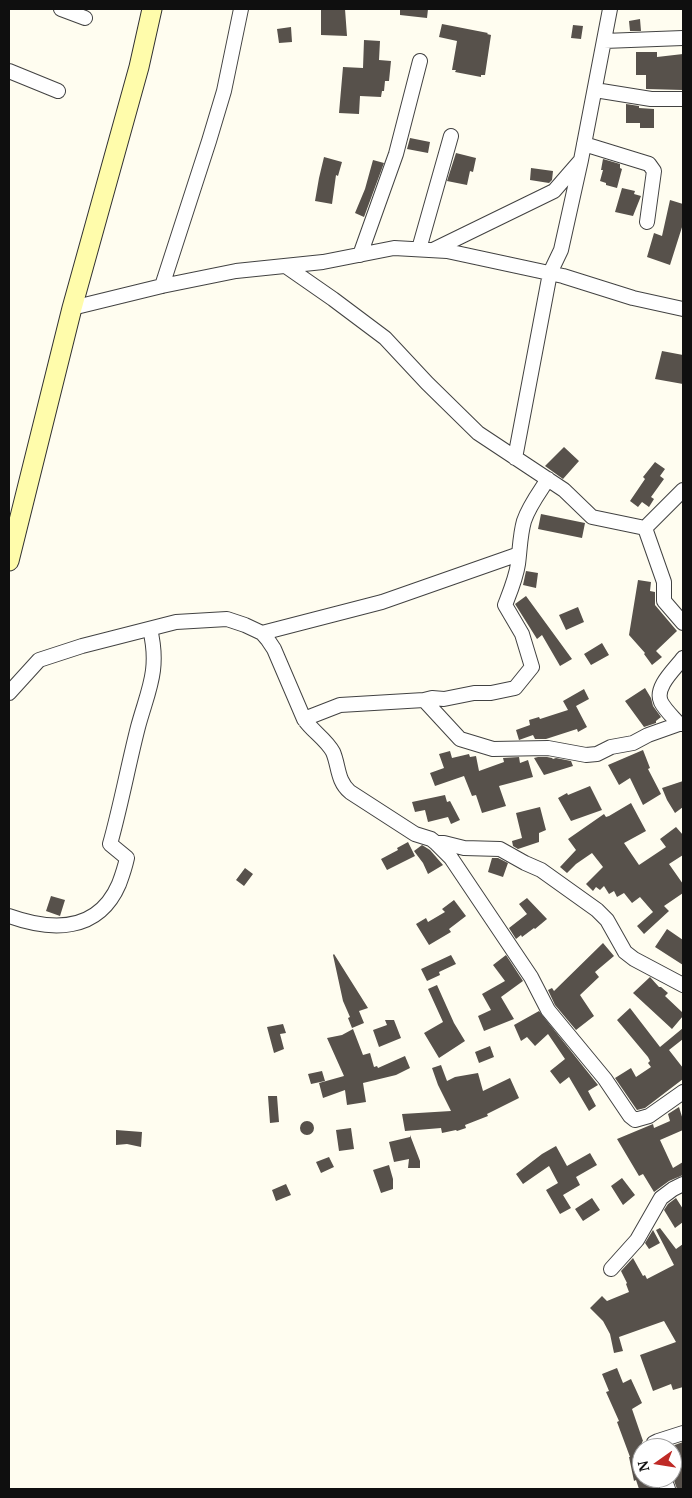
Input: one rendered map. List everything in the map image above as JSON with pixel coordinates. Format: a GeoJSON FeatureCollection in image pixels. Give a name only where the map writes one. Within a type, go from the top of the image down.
{"type":"FeatureCollection","features":[{"type":"Feature","properties":{"kind":"main road"},"geometry":{"type":"LineString","coordinates":[[9,561],[72,308],[139,67],[152,9]]}},
{"type":"Feature","properties":{"kind":"street"},"geometry":{"type":"LineString","coordinates":[[61,9],[85,18]]}},
{"type":"Feature","properties":{"kind":"street"},"geometry":{"type":"LineString","coordinates":[[162,286],[224,91],[241,9]]}},
{"type":"Feature","properties":{"kind":"street"},"geometry":{"type":"LineString","coordinates":[[515,458],[550,273],[561,250],[581,160],[610,9]]}},
{"type":"Feature","properties":{"kind":"street"},"geometry":{"type":"LineString","coordinates":[[604,42],[683,38]]}},
{"type":"Feature","properties":{"kind":"street"},"geometry":{"type":"LineString","coordinates":[[360,255],[396,154],[420,61]]}},
{"type":"Feature","properties":{"kind":"street"},"geometry":{"type":"LineString","coordinates":[[9,72],[58,91]]}},
{"type":"Feature","properties":{"kind":"street"},"geometry":{"type":"LineString","coordinates":[[595,90],[650,99],[683,99]]}},
{"type":"Feature","properties":{"kind":"street"},"geometry":{"type":"LineString","coordinates":[[419,248],[451,136]]}},
{"type":"Feature","properties":{"kind":"street"},"geometry":{"type":"LineString","coordinates":[[584,144],[649,164],[653,167],[647,222]]}},
{"type":"Feature","properties":{"kind":"street"},"geometry":{"type":"LineString","coordinates":[[434,249],[554,191],[581,160]]}},
{"type":"Feature","properties":{"kind":"street"},"geometry":{"type":"LineString","coordinates":[[72,308],[162,286],[236,271],[323,262],[394,248],[419,248],[434,249],[550,273],[633,298],[683,309]]}},
{"type":"Feature","properties":{"kind":"street"},"geometry":{"type":"LineString","coordinates":[[287,267],[333,298],[385,338],[478,433],[564,490],[592,517],[645,528]]}},
{"type":"Feature","properties":{"kind":"street"},"geometry":{"type":"LineString","coordinates":[[304,719],[340,705],[432,698],[444,699],[474,692],[491,693],[516,688],[532,667],[522,634],[505,605],[518,565],[524,521],[534,500],[548,479]]}},
{"type":"Feature","properties":{"kind":"street"},"geometry":{"type":"LineString","coordinates":[[645,528],[683,490]]}},
{"type":"Feature","properties":{"kind":"street"},"geometry":{"type":"LineString","coordinates":[[645,528],[664,582],[664,601],[683,623]]}},
{"type":"Feature","properties":{"kind":"street"},"geometry":{"type":"LineString","coordinates":[[262,633],[382,602],[519,554]]}},
{"type":"Feature","properties":{"kind":"street"},"geometry":{"type":"LineString","coordinates":[[9,692],[39,660],[82,646],[176,622],[227,619],[262,633],[274,649],[304,719],[309,727],[332,750],[343,785],[415,834],[436,842],[452,858],[531,977],[548,1010],[604,1079],[634,1120],[649,1116],[683,1092]]}},
{"type":"Feature","properties":{"kind":"street"},"geometry":{"type":"LineString","coordinates":[[9,916],[35,924],[54,926],[78,924],[92,917],[108,903],[118,886],[128,858],[110,844],[120,811],[138,727],[152,682],[154,647],[150,629]]}},
{"type":"Feature","properties":{"kind":"street"},"geometry":{"type":"LineString","coordinates":[[424,700],[460,739],[493,749],[548,748],[586,755],[597,754],[611,747],[633,744],[648,735],[681,724],[661,703],[658,695],[661,687],[683,658]]}},
{"type":"Feature","properties":{"kind":"street"},"geometry":{"type":"LineString","coordinates":[[436,842],[464,848],[500,849],[541,870],[597,910],[607,920],[625,952],[634,959],[683,985]]}},
{"type":"Feature","properties":{"kind":"street"},"geometry":{"type":"LineString","coordinates":[[611,1269],[637,1240],[661,1198],[683,1184]]}},
{"type":"Feature","properties":{"kind":"street"},"geometry":{"type":"LineString","coordinates":[[665,1438],[683,1433]]}},
{"type":"Feature","properties":{"kind":"building"},"geometry":{"type":"Polygon","coordinates":[[[321,9],[345,9],[347,36],[321,35],[321,9]]]}},
{"type":"Feature","properties":{"kind":"building"},"geometry":{"type":"Polygon","coordinates":[[[400,9],[428,9],[427,18],[400,15],[400,9]]]}},
{"type":"Feature","properties":{"kind":"building"},"geometry":{"type":"Polygon","coordinates":[[[640,19],[641,31],[630,31],[629,21],[640,19]]]}},
{"type":"Feature","properties":{"kind":"building"},"geometry":{"type":"Polygon","coordinates":[[[442,24],[491,35],[485,75],[481,75],[481,77],[452,70],[457,41],[439,37],[442,24]]]}},
{"type":"Feature","properties":{"kind":"building"},"geometry":{"type":"Polygon","coordinates":[[[573,25],[583,26],[581,39],[571,38],[573,25]]]}},
{"type":"Feature","properties":{"kind":"building"},"geometry":{"type":"Polygon","coordinates":[[[291,27],[292,42],[279,43],[277,29],[291,27]]]}},
{"type":"Feature","properties":{"kind":"building"},"geometry":{"type":"Polygon","coordinates":[[[364,40],[380,41],[379,60],[391,61],[389,81],[385,81],[381,97],[360,96],[359,114],[339,113],[343,67],[363,68],[364,40]]]}},
{"type":"Feature","properties":{"kind":"building"},"geometry":{"type":"Polygon","coordinates":[[[636,52],[657,52],[657,57],[683,54],[683,90],[646,89],[646,75],[636,75],[636,52]]]}},
{"type":"Feature","properties":{"kind":"building"},"geometry":{"type":"Polygon","coordinates":[[[626,104],[639,106],[639,108],[654,109],[654,128],[640,128],[640,123],[626,123],[626,104]]]}},
{"type":"Feature","properties":{"kind":"building"},"geometry":{"type":"Polygon","coordinates":[[[410,138],[430,142],[428,153],[407,149],[410,138]]]}},
{"type":"Feature","properties":{"kind":"building"},"geometry":{"type":"Polygon","coordinates":[[[456,153],[476,158],[473,172],[470,171],[467,185],[447,181],[456,153]]]}},
{"type":"Feature","properties":{"kind":"building"},"geometry":{"type":"Polygon","coordinates":[[[324,157],[342,162],[338,176],[336,175],[332,204],[315,201],[324,157]]]}},
{"type":"Feature","properties":{"kind":"building"},"geometry":{"type":"Polygon","coordinates":[[[603,159],[620,164],[622,169],[617,188],[600,181],[603,159]]]}},
{"type":"Feature","properties":{"kind":"building"},"geometry":{"type":"Polygon","coordinates":[[[373,160],[384,163],[364,217],[355,213],[365,189],[373,160]]]}},
{"type":"Feature","properties":{"kind":"building"},"geometry":{"type":"Polygon","coordinates":[[[531,168],[553,171],[552,180],[549,183],[530,180],[531,168]]]}},
{"type":"Feature","properties":{"kind":"building"},"geometry":{"type":"Polygon","coordinates":[[[622,188],[635,191],[634,194],[641,196],[633,216],[615,212],[622,188]]]}},
{"type":"Feature","properties":{"kind":"building"},"geometry":{"type":"Polygon","coordinates":[[[670,200],[683,204],[683,224],[670,265],[647,257],[654,233],[662,236],[670,200]]]}},
{"type":"Feature","properties":{"kind":"building"},"geometry":{"type":"Polygon","coordinates":[[[662,351],[683,355],[683,384],[655,379],[662,351]]]}},
{"type":"Feature","properties":{"kind":"building"},"geometry":{"type":"Polygon","coordinates":[[[564,447],[579,461],[563,479],[545,466],[564,447]]]}},
{"type":"Feature","properties":{"kind":"building"},"geometry":{"type":"Polygon","coordinates":[[[655,462],[665,469],[660,476],[664,479],[651,497],[654,499],[649,507],[642,502],[638,507],[630,501],[645,479],[643,477],[655,462]]]}},
{"type":"Feature","properties":{"kind":"building"},"geometry":{"type":"Polygon","coordinates":[[[541,514],[585,523],[582,538],[538,529],[541,514]]]}},
{"type":"Feature","properties":{"kind":"building"},"geometry":{"type":"Polygon","coordinates":[[[526,571],[538,573],[536,588],[523,585],[526,571]]]}},
{"type":"Feature","properties":{"kind":"building"},"geometry":{"type":"Polygon","coordinates":[[[638,580],[651,582],[650,591],[655,592],[655,605],[677,631],[656,651],[662,657],[652,665],[645,653],[629,635],[638,580]]]}},
{"type":"Feature","properties":{"kind":"building"},"geometry":{"type":"Polygon","coordinates":[[[526,596],[572,659],[560,666],[542,635],[537,639],[515,604],[526,596]]]}},
{"type":"Feature","properties":{"kind":"building"},"geometry":{"type":"Polygon","coordinates":[[[578,607],[584,622],[566,630],[559,615],[578,607]]]}},
{"type":"Feature","properties":{"kind":"building"},"geometry":{"type":"Polygon","coordinates":[[[602,643],[609,655],[591,665],[584,654],[602,643]]]}},
{"type":"Feature","properties":{"kind":"building"},"geometry":{"type":"Polygon","coordinates":[[[645,688],[653,706],[661,717],[656,723],[644,727],[625,701],[645,688]]]}},
{"type":"Feature","properties":{"kind":"building"},"geometry":{"type":"Polygon","coordinates":[[[584,689],[589,699],[576,706],[587,727],[578,732],[577,729],[546,739],[535,739],[533,735],[519,740],[516,730],[530,725],[529,720],[539,717],[540,719],[568,710],[563,701],[584,689]]]}},
{"type":"Feature","properties":{"kind":"building"},"geometry":{"type":"Polygon","coordinates":[[[643,750],[650,768],[648,769],[661,794],[643,805],[630,778],[619,785],[608,765],[643,750]]]}},
{"type":"Feature","properties":{"kind":"building"},"geometry":{"type":"Polygon","coordinates":[[[450,751],[452,758],[469,754],[470,757],[476,756],[479,771],[504,762],[503,758],[519,757],[520,763],[528,760],[533,777],[499,786],[506,806],[482,813],[476,795],[472,796],[464,776],[435,786],[430,773],[444,768],[439,754],[450,751]]]}},
{"type":"Feature","properties":{"kind":"building"},"geometry":{"type":"Polygon","coordinates":[[[534,758],[571,761],[573,766],[544,775],[534,758]]]}},
{"type":"Feature","properties":{"kind":"building"},"geometry":{"type":"Polygon","coordinates":[[[683,781],[683,807],[675,813],[662,788],[683,781]]]}},
{"type":"Feature","properties":{"kind":"building"},"geometry":{"type":"Polygon","coordinates":[[[590,786],[602,810],[571,821],[558,798],[567,793],[568,795],[590,786]]]}},
{"type":"Feature","properties":{"kind":"building"},"geometry":{"type":"Polygon","coordinates":[[[445,795],[447,802],[450,801],[460,820],[451,824],[448,817],[428,822],[425,810],[415,812],[412,802],[445,795]]]}},
{"type":"Feature","properties":{"kind":"building"},"geometry":{"type":"Polygon","coordinates":[[[631,803],[646,831],[624,843],[639,865],[666,847],[660,839],[676,827],[683,835],[683,855],[669,864],[683,884],[683,893],[664,906],[669,911],[644,934],[637,926],[653,912],[640,897],[632,903],[624,893],[617,897],[614,891],[609,894],[604,886],[600,890],[596,887],[593,891],[586,884],[603,867],[592,853],[567,873],[560,867],[576,850],[568,839],[604,814],[606,817],[609,816],[631,803]]]}},
{"type":"Feature","properties":{"kind":"building"},"geometry":{"type":"Polygon","coordinates":[[[540,807],[546,830],[539,833],[539,842],[518,849],[513,846],[512,841],[522,838],[516,813],[540,807]]]}},
{"type":"Feature","properties":{"kind":"building"},"geometry":{"type":"Polygon","coordinates":[[[408,842],[415,856],[387,870],[381,859],[408,842]]]}},
{"type":"Feature","properties":{"kind":"building"},"geometry":{"type":"Polygon","coordinates":[[[422,845],[430,850],[443,865],[428,874],[414,851],[422,845]]]}},
{"type":"Feature","properties":{"kind":"building"},"geometry":{"type":"Polygon","coordinates":[[[492,858],[498,858],[508,863],[503,877],[488,872],[492,858]]]}},
{"type":"Feature","properties":{"kind":"building"},"geometry":{"type":"Polygon","coordinates":[[[245,868],[253,874],[244,886],[236,880],[245,868]]]}},
{"type":"Feature","properties":{"kind":"building"},"geometry":{"type":"Polygon","coordinates":[[[51,896],[65,900],[60,916],[46,911],[51,896]]]}},
{"type":"Feature","properties":{"kind":"building"},"geometry":{"type":"Polygon","coordinates":[[[527,898],[547,919],[535,929],[516,939],[509,928],[527,914],[519,904],[527,898]]]}},
{"type":"Feature","properties":{"kind":"building"},"geometry":{"type":"Polygon","coordinates":[[[454,900],[466,916],[449,929],[451,932],[429,945],[416,924],[426,918],[428,922],[445,912],[442,909],[454,900]]]}},
{"type":"Feature","properties":{"kind":"building"},"geometry":{"type":"Polygon","coordinates":[[[667,929],[683,940],[683,965],[655,947],[667,929]]]}},
{"type":"Feature","properties":{"kind":"building"},"geometry":{"type":"Polygon","coordinates":[[[603,943],[614,956],[595,972],[599,977],[580,995],[594,1016],[576,1030],[555,1005],[548,990],[552,988],[554,991],[603,943]]]}},
{"type":"Feature","properties":{"kind":"building"},"geometry":{"type":"Polygon","coordinates":[[[334,954],[368,1008],[359,1011],[364,1023],[352,1028],[348,1018],[350,1017],[343,1001],[334,954]]]}},
{"type":"Feature","properties":{"kind":"building"},"geometry":{"type":"Polygon","coordinates":[[[451,955],[456,964],[439,972],[440,975],[427,981],[421,969],[451,955]]]}},
{"type":"Feature","properties":{"kind":"building"},"geometry":{"type":"Polygon","coordinates":[[[506,955],[523,981],[501,997],[514,1019],[484,1031],[478,1016],[491,1010],[482,994],[505,981],[493,965],[506,955]]]}},
{"type":"Feature","properties":{"kind":"building"},"geometry":{"type":"Polygon","coordinates":[[[650,977],[668,993],[665,996],[683,1013],[683,1016],[672,1029],[633,993],[650,977]]]}},
{"type":"Feature","properties":{"kind":"building"},"geometry":{"type":"Polygon","coordinates":[[[437,985],[454,1023],[465,1041],[439,1058],[424,1033],[443,1022],[428,989],[437,985]]]}},
{"type":"Feature","properties":{"kind":"building"},"geometry":{"type":"Polygon","coordinates":[[[630,1008],[660,1047],[683,1028],[683,1039],[669,1050],[683,1068],[683,1079],[645,1108],[637,1110],[615,1078],[631,1068],[636,1077],[651,1067],[648,1063],[650,1061],[648,1057],[617,1020],[630,1008]]]}},
{"type":"Feature","properties":{"kind":"building"},"geometry":{"type":"Polygon","coordinates":[[[539,1011],[598,1085],[588,1091],[596,1106],[589,1111],[569,1077],[560,1084],[550,1071],[565,1059],[548,1034],[535,1046],[527,1037],[521,1041],[514,1025],[539,1011]]]}},
{"type":"Feature","properties":{"kind":"building"},"geometry":{"type":"Polygon","coordinates":[[[385,1020],[394,1020],[401,1038],[379,1047],[373,1030],[387,1025],[385,1020]]]}},
{"type":"Feature","properties":{"kind":"building"},"geometry":{"type":"Polygon","coordinates":[[[283,1024],[286,1033],[280,1034],[284,1049],[274,1053],[267,1027],[283,1024]]]}},
{"type":"Feature","properties":{"kind":"building"},"geometry":{"type":"Polygon","coordinates":[[[353,1029],[363,1055],[370,1053],[374,1067],[377,1066],[378,1068],[405,1056],[410,1068],[396,1075],[363,1083],[366,1102],[347,1105],[345,1090],[323,1098],[319,1083],[344,1076],[327,1038],[342,1035],[353,1029]]]}},
{"type":"Feature","properties":{"kind":"building"},"geometry":{"type":"Polygon","coordinates":[[[490,1046],[494,1057],[479,1063],[475,1052],[490,1046]]]}},
{"type":"Feature","properties":{"kind":"building"},"geometry":{"type":"Polygon","coordinates":[[[441,1065],[447,1081],[455,1077],[478,1073],[483,1091],[510,1078],[519,1098],[487,1114],[488,1116],[465,1125],[466,1128],[457,1131],[442,1133],[441,1128],[405,1131],[402,1114],[451,1111],[432,1068],[441,1065]]]}},
{"type":"Feature","properties":{"kind":"building"},"geometry":{"type":"Polygon","coordinates":[[[322,1071],[325,1081],[311,1084],[308,1074],[322,1071]]]}},
{"type":"Feature","properties":{"kind":"building"},"geometry":{"type":"Polygon","coordinates":[[[268,1096],[277,1096],[279,1122],[270,1123],[268,1096]]]}},
{"type":"Feature","properties":{"kind":"building"},"geometry":{"type":"Polygon","coordinates":[[[679,1107],[683,1120],[683,1130],[660,1140],[673,1168],[683,1162],[683,1175],[669,1181],[654,1192],[643,1174],[639,1176],[617,1139],[653,1124],[654,1128],[670,1121],[668,1114],[679,1107]]]}},
{"type":"Feature","properties":{"kind":"building"},"geometry":{"type":"Polygon","coordinates":[[[307,1121],[312,1123],[314,1128],[312,1133],[307,1135],[302,1133],[300,1128],[302,1123],[307,1121]]]}},
{"type":"Feature","properties":{"kind":"building"},"geometry":{"type":"Polygon","coordinates":[[[351,1128],[354,1149],[339,1151],[336,1130],[351,1128]]]}},
{"type":"Feature","properties":{"kind":"building"},"geometry":{"type":"Polygon","coordinates":[[[116,1130],[142,1132],[141,1147],[127,1144],[116,1145],[116,1130]]]}},
{"type":"Feature","properties":{"kind":"building"},"geometry":{"type":"Polygon","coordinates":[[[410,1135],[420,1161],[420,1168],[408,1168],[409,1159],[394,1162],[389,1142],[410,1137],[410,1135]]]}},
{"type":"Feature","properties":{"kind":"building"},"geometry":{"type":"Polygon","coordinates":[[[556,1146],[567,1166],[590,1153],[597,1165],[576,1177],[580,1185],[563,1195],[571,1208],[560,1214],[546,1190],[558,1183],[549,1166],[523,1184],[516,1174],[556,1146]]]}},
{"type":"Feature","properties":{"kind":"building"},"geometry":{"type":"Polygon","coordinates":[[[329,1157],[334,1167],[321,1173],[316,1162],[329,1157]]]}},
{"type":"Feature","properties":{"kind":"building"},"geometry":{"type":"Polygon","coordinates":[[[389,1165],[393,1179],[393,1189],[381,1193],[373,1170],[389,1165]]]}},
{"type":"Feature","properties":{"kind":"building"},"geometry":{"type":"Polygon","coordinates":[[[622,1178],[635,1195],[623,1205],[611,1186],[622,1178]]]}},
{"type":"Feature","properties":{"kind":"building"},"geometry":{"type":"Polygon","coordinates":[[[286,1184],[291,1195],[276,1201],[272,1190],[286,1184]]]}},
{"type":"Feature","properties":{"kind":"building"},"geometry":{"type":"Polygon","coordinates":[[[592,1198],[600,1210],[583,1221],[575,1209],[592,1198]]]}},
{"type":"Feature","properties":{"kind":"building"},"geometry":{"type":"Polygon","coordinates":[[[676,1198],[683,1209],[683,1222],[675,1228],[664,1210],[676,1198]]]}},
{"type":"Feature","properties":{"kind":"building"},"geometry":{"type":"Polygon","coordinates":[[[660,1228],[676,1249],[683,1244],[683,1387],[673,1390],[671,1384],[653,1391],[640,1355],[676,1342],[664,1321],[619,1337],[623,1351],[614,1353],[610,1334],[603,1321],[590,1308],[602,1296],[607,1301],[629,1292],[621,1271],[633,1258],[643,1276],[645,1275],[647,1279],[674,1265],[656,1230],[660,1228]]]}},
{"type":"Feature","properties":{"kind":"building"},"geometry":{"type":"Polygon","coordinates":[[[653,1230],[660,1243],[649,1249],[645,1243],[653,1230]]]}},
{"type":"Feature","properties":{"kind":"building"},"geometry":{"type":"Polygon","coordinates":[[[617,1368],[623,1383],[631,1379],[642,1403],[632,1409],[642,1438],[632,1438],[632,1471],[630,1457],[617,1422],[619,1421],[606,1392],[609,1391],[602,1374],[617,1368]]]}},
{"type":"Feature","properties":{"kind":"building"},"geometry":{"type":"Polygon","coordinates":[[[682,1442],[683,1489],[677,1489],[682,1488],[682,1442]]]}}]}
